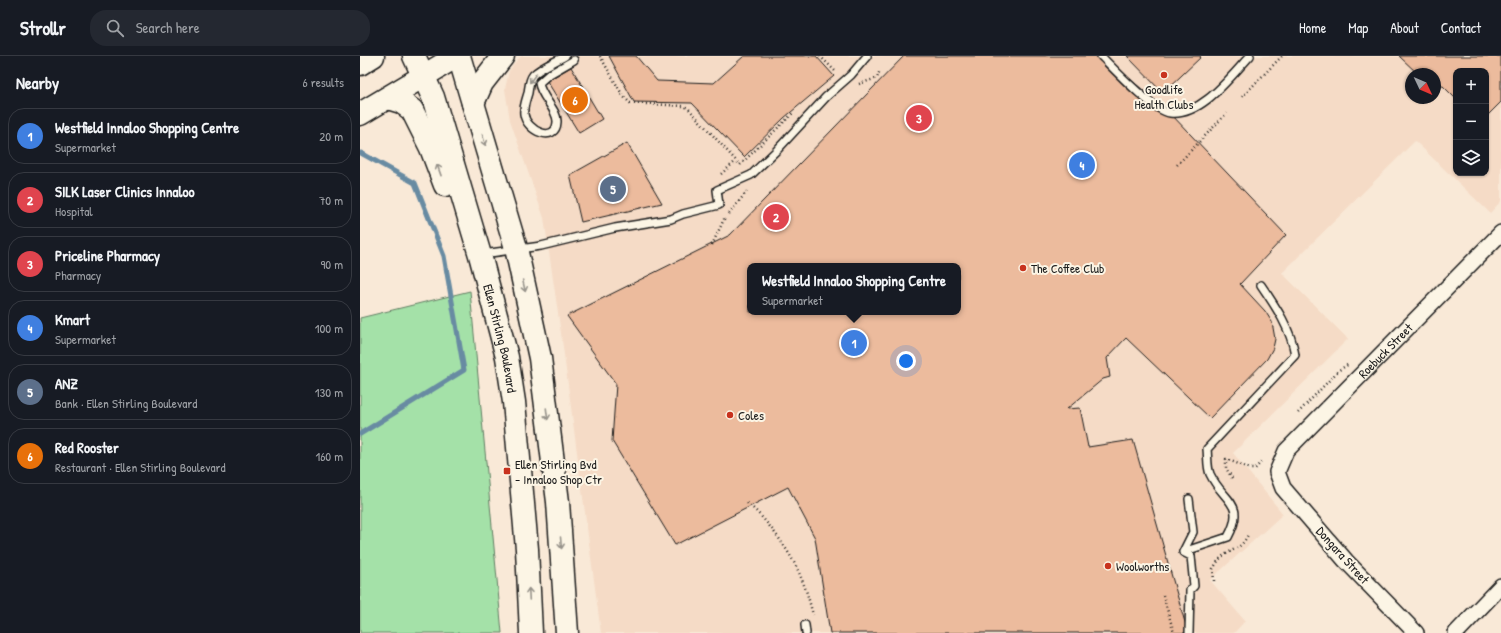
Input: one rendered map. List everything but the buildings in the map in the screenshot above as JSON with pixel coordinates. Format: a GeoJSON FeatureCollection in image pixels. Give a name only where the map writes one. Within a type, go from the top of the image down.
{"type":"FeatureCollection","features":[{"type":"Feature","properties":{"kind":"main road"},"geometry":{"type":"LineString","coordinates":[[360,64],[373,56]]}},
{"type":"Feature","properties":{"kind":"main road","name":"Ellen Stirling Boulevard"},"geometry":{"type":"LineString","coordinates":[[414,56],[433,97],[480,255],[507,357],[514,402],[527,549],[531,633]]}},
{"type":"Feature","properties":{"kind":"main road"},"geometry":{"type":"LineString","coordinates":[[360,114],[458,56],[516,248],[540,358],[558,502],[567,633]]}},
{"type":"Feature","properties":{"kind":"main road"},"geometry":{"type":"LineString","coordinates":[[473,103],[482,83],[503,56]]}},
{"type":"Feature","properties":{"kind":"main road"},"geometry":{"type":"LineString","coordinates":[[388,98],[401,102],[412,110],[431,148],[457,217],[480,255]]}},
{"type":"Feature","properties":{"kind":"street","name":"Roebuck Street"},"geometry":{"type":"LineString","coordinates":[[1276,472],[1286,451],[1501,233]]}},
{"type":"Feature","properties":{"kind":"street","name":"Dongara Street"},"geometry":{"type":"LineString","coordinates":[[1276,472],[1283,488],[1337,550],[1416,633]]}},
{"type":"Feature","properties":{"kind":"street"},"geometry":{"type":"LineString","coordinates":[[1456,633],[1501,586]]}},
{"type":"Feature","properties":{"kind":"lane"},"geometry":{"type":"LineString","coordinates":[[565,56],[536,73],[530,81],[524,113],[532,129],[540,133],[547,134],[552,131],[556,126],[557,120],[539,83],[573,57]]}},
{"type":"Feature","properties":{"kind":"lane"},"geometry":{"type":"LineString","coordinates":[[480,255],[516,248],[540,246],[615,228],[671,220],[683,214],[719,205],[717,190],[751,175],[777,150],[826,97],[851,75],[867,56]]}},
{"type":"Feature","properties":{"kind":"lane"},"geometry":{"type":"LineString","coordinates":[[1101,56],[1146,98],[1160,109],[1170,113],[1187,111],[1202,104],[1220,88],[1250,56]]}},
{"type":"Feature","properties":{"kind":"lane"},"geometry":{"type":"LineString","coordinates":[[1183,552],[1228,537],[1234,526],[1236,512],[1230,500],[1218,487],[1209,472],[1207,449],[1295,355],[1292,338],[1276,307],[1261,285]]}},
{"type":"Feature","properties":{"kind":"lane"},"geometry":{"type":"LineString","coordinates":[[1183,552],[1193,532],[1189,499]]}},
{"type":"Feature","properties":{"kind":"lane"},"geometry":{"type":"LineString","coordinates":[[1183,552],[1190,556],[1194,586],[1190,590],[1190,633]]}},
{"type":"Feature","properties":{"kind":"lane"},"geometry":{"type":"LineString","coordinates":[[805,625],[806,633]]}},
{"type":"Feature","properties":{"kind":"path"},"geometry":{"type":"LineString","coordinates":[[600,56],[623,96],[630,102],[684,106],[688,108],[740,165]]}},
{"type":"Feature","properties":{"kind":"path"},"geometry":{"type":"LineString","coordinates":[[820,56],[837,73]]}},
{"type":"Feature","properties":{"kind":"path"},"geometry":{"type":"LineString","coordinates":[[1242,97],[1282,56]]}},
{"type":"Feature","properties":{"kind":"path"},"geometry":{"type":"LineString","coordinates":[[1177,166],[1226,113]]}},
{"type":"Feature","properties":{"kind":"path"},"geometry":{"type":"LineString","coordinates":[[720,174],[736,161]]}},
{"type":"Feature","properties":{"kind":"path"},"geometry":{"type":"LineString","coordinates":[[712,245],[723,219]]}},
{"type":"Feature","properties":{"kind":"path"},"geometry":{"type":"LineString","coordinates":[[747,503],[766,522],[791,557],[802,580],[814,619]]}},
{"type":"Feature","properties":{"kind":"path"},"geometry":{"type":"LineString","coordinates":[[1214,580],[1213,569],[1215,566],[1225,554],[1242,546],[1248,535]]}},
{"type":"Feature","properties":{"kind":"path"},"geometry":{"type":"LineString","coordinates":[[1163,596],[1174,633]]}},
{"type":"Feature","properties":{"kind":"shaded area"},"geometry":{"type":"Polygon","coordinates":[[[522,56],[1501,56],[1501,201],[1490,213],[1415,141],[1282,273],[1348,339],[1233,453],[1283,514],[1210,580],[1245,621],[1234,633],[601,633],[563,347],[544,218],[510,120],[505,89],[509,71],[522,56]]]}},
{"type":"Feature","properties":{"kind":"green space"},"geometry":{"type":"Polygon","coordinates":[[[470,291],[502,633],[360,633],[360,318],[470,291]]]}},
{"type":"Feature","properties":{"kind":"waterway"},"geometry":{"type":"LineString","coordinates":[[360,434],[464,370],[444,256],[415,183],[361,153]]}},
{"type":"Feature","properties":{"kind":"place","name":"Goodlife Health Clubs"},"geometry":{"type":"Point","coordinates":[1164,75]}},
{"type":"Feature","properties":{"kind":"place","name":"Red Rooster"},"geometry":{"type":"Point","coordinates":[575,100]}},
{"type":"Feature","properties":{"kind":"place","name":"Priceline Pharmacy"},"geometry":{"type":"Point","coordinates":[919,118]}},
{"type":"Feature","properties":{"kind":"place","name":"Kmart"},"geometry":{"type":"Point","coordinates":[1082,165]}},
{"type":"Feature","properties":{"kind":"place","name":"ANZ"},"geometry":{"type":"Point","coordinates":[613,189]}},
{"type":"Feature","properties":{"kind":"place","name":"SILK Laser Clinics Innaloo"},"geometry":{"type":"Point","coordinates":[776,217]}},
{"type":"Feature","properties":{"kind":"place","name":"The Coffee Club"},"geometry":{"type":"Point","coordinates":[1023,268]}},
{"type":"Feature","properties":{"kind":"place","name":"Westfield Innaloo Shopping Centre"},"geometry":{"type":"Point","coordinates":[854,343]}},
{"type":"Feature","properties":{"kind":"place","name":"Coles"},"geometry":{"type":"Point","coordinates":[730,415]}},
{"type":"Feature","properties":{"kind":"place","name":"Ellen Stirling Bvd - Innaloo Shop Ctr"},"geometry":{"type":"Point","coordinates":[507,471]}},
{"type":"Feature","properties":{"kind":"place","name":"Woolworths"},"geometry":{"type":"Point","coordinates":[1108,566]}}]}
